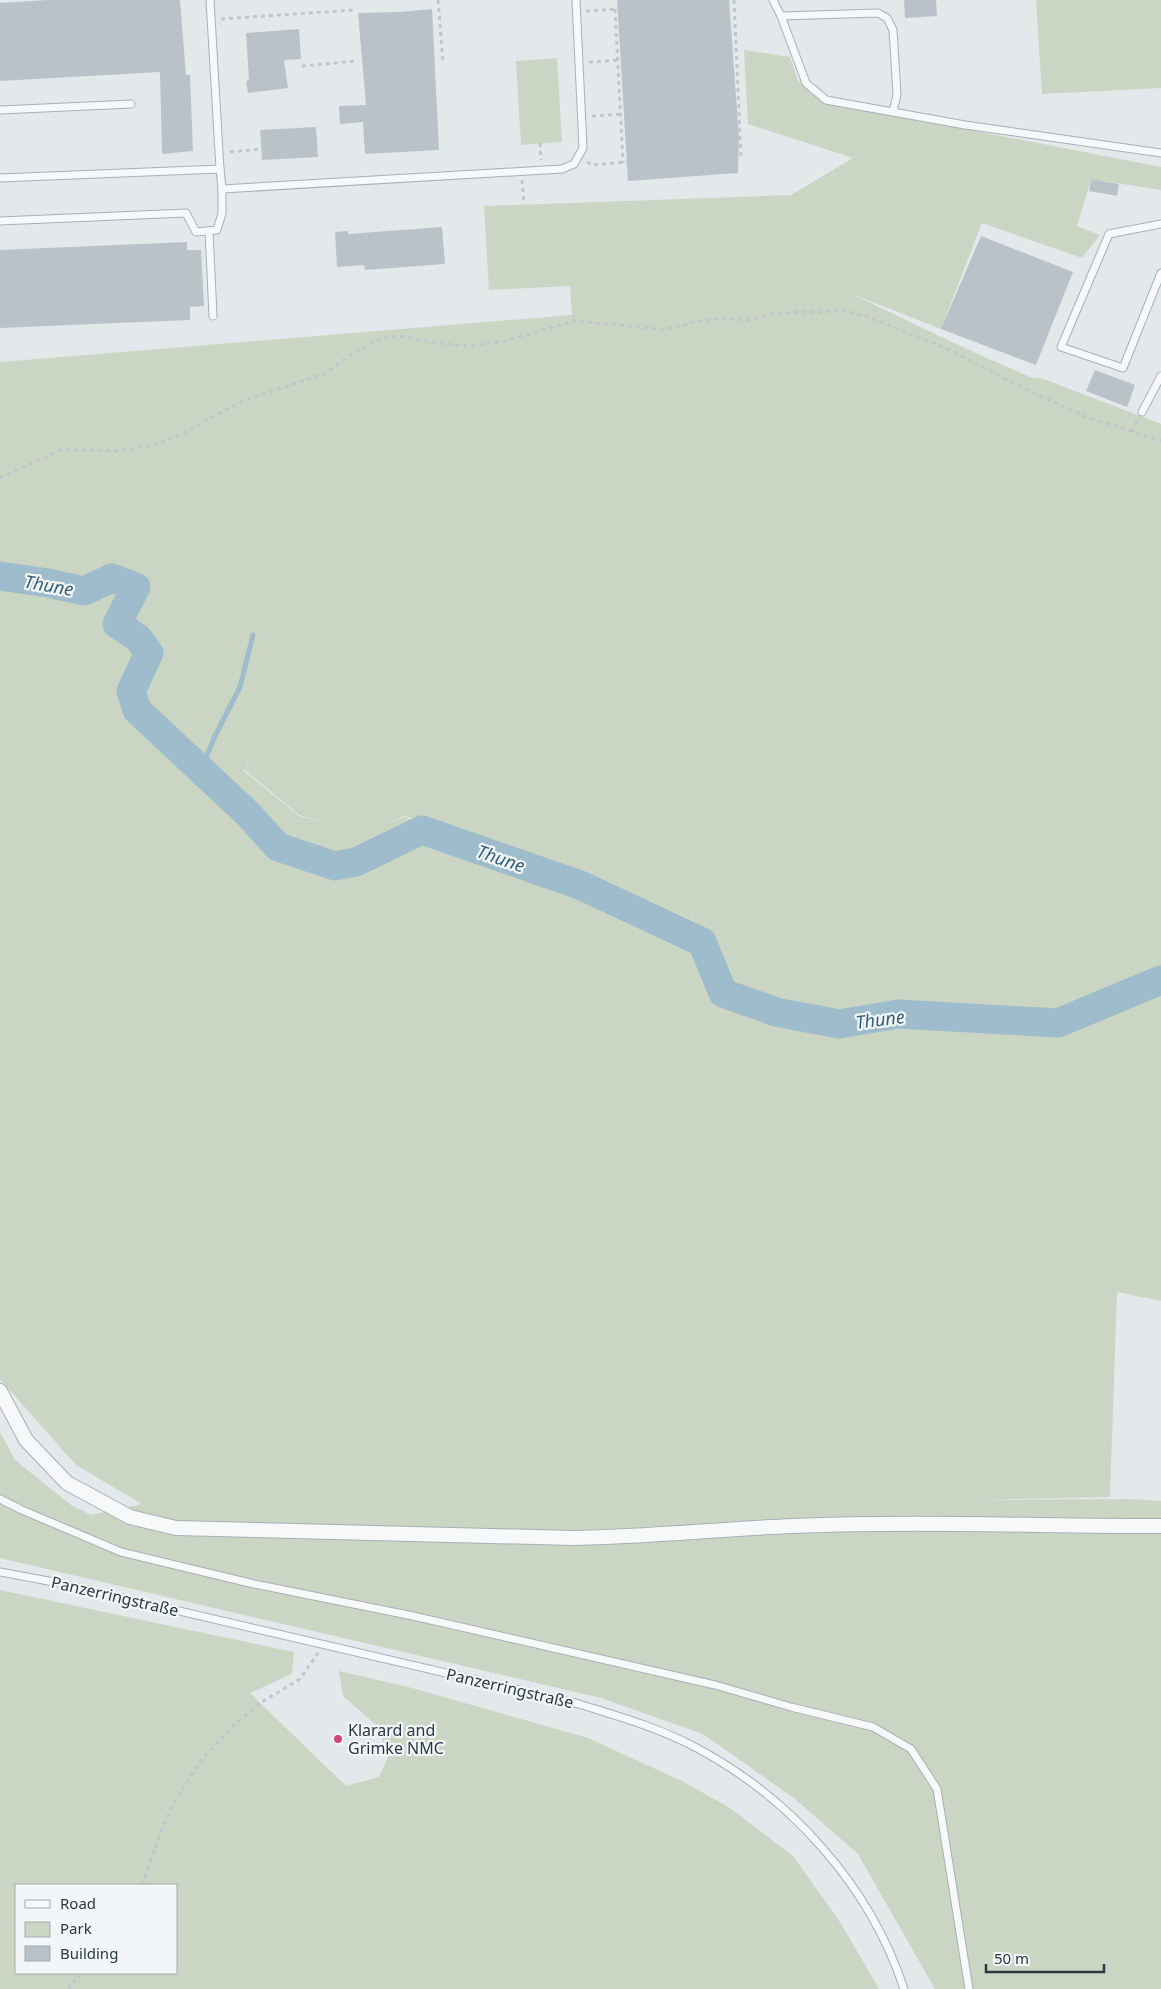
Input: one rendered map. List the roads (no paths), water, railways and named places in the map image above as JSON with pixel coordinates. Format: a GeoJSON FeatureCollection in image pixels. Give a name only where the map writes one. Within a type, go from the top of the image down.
{"type":"FeatureCollection","features":[{"type":"Feature","properties":{"kind":"street"},"geometry":{"type":"LineString","coordinates":[[0,1391],[26,1440],[68,1483],[130,1517],[176,1528],[629,1538],[802,1526],[1161,1526]]}},
{"type":"Feature","properties":{"kind":"lane"},"geometry":{"type":"LineString","coordinates":[[0,221],[186,213],[196,232],[217,230],[222,213],[222,189],[210,0]]}},
{"type":"Feature","properties":{"kind":"lane"},"geometry":{"type":"LineString","coordinates":[[222,189],[562,169],[574,164],[583,148],[576,0]]}},
{"type":"Feature","properties":{"kind":"lane"},"geometry":{"type":"LineString","coordinates":[[773,0],[781,16],[806,83],[826,100],[965,125],[1161,153]]}},
{"type":"Feature","properties":{"kind":"lane"},"geometry":{"type":"LineString","coordinates":[[781,16],[878,13],[888,18],[893,30],[896,55],[897,95],[893,112]]}},
{"type":"Feature","properties":{"kind":"lane"},"geometry":{"type":"LineString","coordinates":[[0,110],[131,104]]}},
{"type":"Feature","properties":{"kind":"lane"},"geometry":{"type":"LineString","coordinates":[[0,178],[220,169]]}},
{"type":"Feature","properties":{"kind":"lane"},"geometry":{"type":"LineString","coordinates":[[1161,224],[1109,234],[1061,347],[1123,368],[1161,273]]}},
{"type":"Feature","properties":{"kind":"lane"},"geometry":{"type":"LineString","coordinates":[[209,231],[213,316]]}},
{"type":"Feature","properties":{"kind":"lane"},"geometry":{"type":"LineString","coordinates":[[1142,412],[1161,376]]}},
{"type":"Feature","properties":{"kind":"lane"},"geometry":{"type":"LineString","coordinates":[[0,1499],[121,1552],[254,1584],[413,1616],[715,1686],[791,1707],[873,1726],[911,1749],[937,1789],[969,1989]]}},
{"type":"Feature","properties":{"kind":"lane","name":"Panzerringstraße"},"geometry":{"type":"LineString","coordinates":[[0,1572],[59,1583],[579,1704],[641,1724],[691,1745],[728,1766],[762,1789],[818,1841],[862,1901],[896,1964],[904,1989]]}},
{"type":"Feature","properties":{"kind":"waterway","name":"Thune"},"geometry":{"type":"LineString","coordinates":[[0,576],[48,583],[84,591],[112,578],[136,587],[117,624],[138,638],[149,653],[131,691],[137,710],[248,814],[278,847],[335,866],[356,862],[422,830],[580,885],[702,942],[723,993],[776,1012],[839,1024],[898,1014],[1058,1023],[1161,980]]}},
{"type":"Feature","properties":{"kind":"waterway"},"geometry":{"type":"LineString","coordinates":[[201,770],[215,736],[240,687],[253,635]]}},
{"type":"Feature","properties":{"kind":"place","name":"Klarard and Grimke NMC"},"geometry":{"type":"Point","coordinates":[338,1739]}}]}
